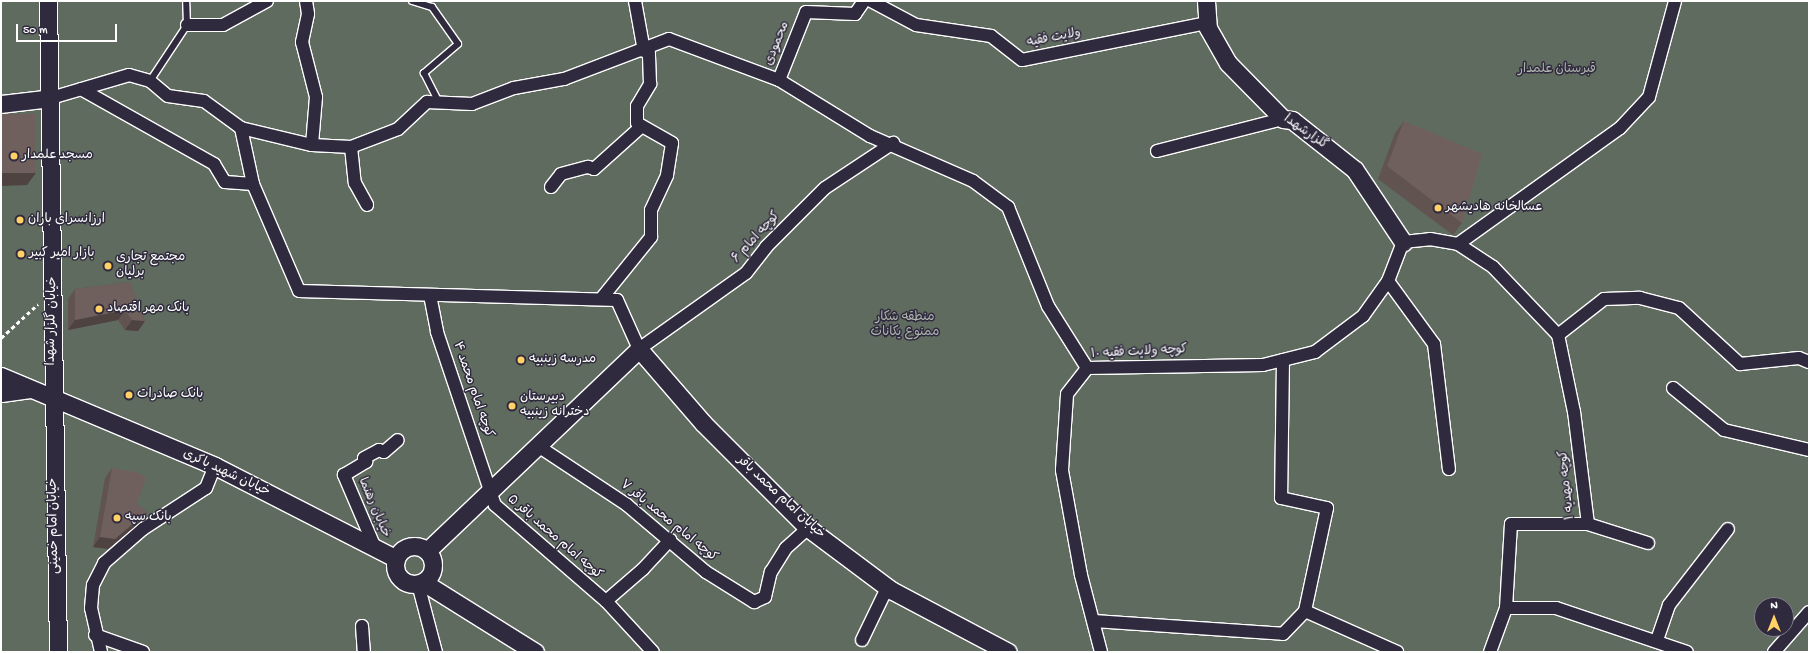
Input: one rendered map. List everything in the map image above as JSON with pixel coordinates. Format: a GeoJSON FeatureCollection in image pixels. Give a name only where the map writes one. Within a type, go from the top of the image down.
{"type":"FeatureCollection","features":[{"type":"Feature","properties":{"kind":"main road","name":"خیابان گلزار شهدا"},"geometry":{"type":"LineString","coordinates":[[48,1],[54,299],[52,400]]}},
{"type":"Feature","properties":{"kind":"main road","name":"گلزارشهدا"},"geometry":{"type":"LineString","coordinates":[[1206,1],[1207,23],[1228,63],[1283,119],[1292,120],[1355,170],[1403,242]]}},
{"type":"Feature","properties":{"kind":"main road"},"geometry":{"type":"LineString","coordinates":[[1,104],[51,98]]}},
{"type":"Feature","properties":{"kind":"main road"},"geometry":{"type":"LineString","coordinates":[[427,551],[491,493],[639,349]]}},
{"type":"Feature","properties":{"kind":"main road","name":"خیابان امام محمد باقر"},"geometry":{"type":"LineString","coordinates":[[639,349],[703,423],[808,528],[887,588],[1000,650]]}},
{"type":"Feature","properties":{"kind":"main road","name":"خیابان شهید باکری"},"geometry":{"type":"LineString","coordinates":[[1,376],[52,400],[215,466],[377,551],[395,558]]}},
{"type":"Feature","properties":{"kind":"main road"},"geometry":{"type":"LineString","coordinates":[[1,393],[30,389]]}},
{"type":"Feature","properties":{"kind":"main road","name":"خیابان امام خمینی"},"geometry":{"type":"LineString","coordinates":[[52,400],[58,652]]}},
{"type":"Feature","properties":{"kind":"main road"},"geometry":{"type":"LineString","coordinates":[[421,582],[433,567],[427,551],[413,546],[406,547],[395,558],[399,578],[421,582],[535,652]]}},
{"type":"Feature","properties":{"kind":"street"},"geometry":{"type":"LineString","coordinates":[[187,25],[223,25],[267,1]]}},
{"type":"Feature","properties":{"kind":"street"},"geometry":{"type":"LineString","coordinates":[[306,1],[308,14],[302,42],[316,97],[312,145]]}},
{"type":"Feature","properties":{"kind":"street"},"geometry":{"type":"LineString","coordinates":[[601,299],[651,237],[651,210],[667,175],[672,143],[637,123],[637,106],[650,84],[646,50],[635,1]]}},
{"type":"Feature","properties":{"kind":"street","name":"محمودی"},"geometry":{"type":"LineString","coordinates":[[778,80],[806,12],[855,14],[864,1]]}},
{"type":"Feature","properties":{"kind":"street","name":"ولایت فقیه"},"geometry":{"type":"LineString","coordinates":[[871,1],[916,25],[990,36],[1022,60],[1207,23]]}},
{"type":"Feature","properties":{"kind":"street"},"geometry":{"type":"LineString","coordinates":[[1458,244],[1620,128],[1649,97],[1675,1]]}},
{"type":"Feature","properties":{"kind":"street"},"geometry":{"type":"LineString","coordinates":[[51,98],[129,75],[150,81],[168,96],[204,102],[241,128],[312,145],[351,147],[398,129],[426,102],[438,101],[472,104],[514,88],[564,80],[646,50],[669,39],[778,80],[870,136],[893,143],[973,181],[1008,207],[1048,306],[1087,368]]}},
{"type":"Feature","properties":{"kind":"street"},"geometry":{"type":"LineString","coordinates":[[81,89],[214,164],[225,182],[253,184]]}},
{"type":"Feature","properties":{"kind":"street"},"geometry":{"type":"LineString","coordinates":[[1157,150],[1283,119]]}},
{"type":"Feature","properties":{"kind":"street"},"geometry":{"type":"LineString","coordinates":[[551,187],[561,174],[588,167],[594,169],[642,126]]}},
{"type":"Feature","properties":{"kind":"street"},"geometry":{"type":"LineString","coordinates":[[241,128],[253,184],[299,292],[618,300],[639,349]]}},
{"type":"Feature","properties":{"kind":"street","name":"کوچه امام ۶"},"geometry":{"type":"LineString","coordinates":[[639,349],[746,273],[766,247],[825,188],[893,143]]}},
{"type":"Feature","properties":{"kind":"street"},"geometry":{"type":"LineString","coordinates":[[351,147],[355,183],[367,205]]}},
{"type":"Feature","properties":{"kind":"street"},"geometry":{"type":"LineString","coordinates":[[1403,242],[1430,239],[1458,244],[1493,266],[1558,335],[1604,299],[1640,298],[1679,308],[1740,364],[1806,359]]}},
{"type":"Feature","properties":{"kind":"street","name":"کوچه ولایت فقیه ۱۰"},"geometry":{"type":"LineString","coordinates":[[1101,652],[1062,470],[1066,394],[1087,368],[1263,365],[1315,352],[1363,316],[1388,281],[1403,242]]}},
{"type":"Feature","properties":{"kind":"street"},"geometry":{"type":"LineString","coordinates":[[1388,281],[1434,344],[1449,469]]}},
{"type":"Feature","properties":{"kind":"street","name":"کوچه امام محمد ۴"},"geometry":{"type":"LineString","coordinates":[[430,295],[437,332],[491,493]]}},
{"type":"Feature","properties":{"kind":"street","name":"کوچه مهدیه ۱"},"geometry":{"type":"LineString","coordinates":[[1490,652],[1506,608],[1511,524],[1588,524],[1574,412],[1558,335]]}},
{"type":"Feature","properties":{"kind":"street"},"geometry":{"type":"LineString","coordinates":[[1094,621],[1283,634],[1305,611],[1326,508],[1281,498],[1283,360]]}},
{"type":"Feature","properties":{"kind":"street"},"geometry":{"type":"LineString","coordinates":[[1672,388],[1724,430],[1809,450]]}},
{"type":"Feature","properties":{"kind":"street","name":"خیابان رهنما"},"geometry":{"type":"LineString","coordinates":[[377,551],[344,475],[366,462],[364,458],[379,450],[384,452],[398,440]]}},
{"type":"Feature","properties":{"kind":"street","name":"کوچه امام محمد باقر ۷"},"geometry":{"type":"LineString","coordinates":[[538,446],[627,505],[706,572],[754,602],[762,601],[775,566],[786,548],[808,528]]}},
{"type":"Feature","properties":{"kind":"street"},"geometry":{"type":"LineString","coordinates":[[101,652],[95,635],[90,608],[93,585],[104,563],[143,529],[206,488],[215,466]]}},
{"type":"Feature","properties":{"kind":"street","name":"کوچه امام محمد باقر ۵"},"geometry":{"type":"LineString","coordinates":[[491,493],[495,505],[606,601],[653,652]]}},
{"type":"Feature","properties":{"kind":"street"},"geometry":{"type":"LineString","coordinates":[[1588,524],[1648,543]]}},
{"type":"Feature","properties":{"kind":"street"},"geometry":{"type":"LineString","coordinates":[[1657,640],[1669,605],[1728,529]]}},
{"type":"Feature","properties":{"kind":"street"},"geometry":{"type":"LineString","coordinates":[[606,601],[644,569],[670,540]]}},
{"type":"Feature","properties":{"kind":"street"},"geometry":{"type":"LineString","coordinates":[[421,582],[436,652]]}},
{"type":"Feature","properties":{"kind":"street"},"geometry":{"type":"LineString","coordinates":[[862,640],[887,588]]}},
{"type":"Feature","properties":{"kind":"street"},"geometry":{"type":"LineString","coordinates":[[1506,608],[1556,608],[1657,640],[1688,652]]}},
{"type":"Feature","properties":{"kind":"street"},"geometry":{"type":"LineString","coordinates":[[1305,611],[1397,652]]}},
{"type":"Feature","properties":{"kind":"street"},"geometry":{"type":"LineString","coordinates":[[1774,652],[1809,612]]}},
{"type":"Feature","properties":{"kind":"street"},"geometry":{"type":"LineString","coordinates":[[362,626],[364,652]]}},
{"type":"Feature","properties":{"kind":"street"},"geometry":{"type":"LineString","coordinates":[[95,635],[143,652]]}},
{"type":"Feature","properties":{"kind":"lane"},"geometry":{"type":"LineString","coordinates":[[150,81],[187,25],[186,1]]}},
{"type":"Feature","properties":{"kind":"lane"},"geometry":{"type":"LineString","coordinates":[[412,1],[432,7],[458,44],[424,73],[438,101]]}},
{"type":"Feature","properties":{"kind":"path"},"geometry":{"type":"LineString","coordinates":[[1,338],[34,305],[54,299]]}},
{"type":"Feature","properties":{"kind":"green space","name":"منطقه شکار ممنوع یکانات"},"geometry":{"type":"Polygon","coordinates":[[[1,1],[1809,1],[1809,652],[1,652],[1,1]]]}},
{"type":"Feature","properties":{"kind":"building"},"geometry":{"type":"Polygon","coordinates":[[[1,114],[35,114],[35,173],[1,173],[1,114]]]}},
{"type":"Feature","properties":{"kind":"building","name":"عسالخانه هادیشهر"},"geometry":{"type":"Polygon","coordinates":[[[1404,121],[1482,154],[1462,223],[1387,166],[1404,121]]]}},
{"type":"Feature","properties":{"kind":"building"},"geometry":{"type":"Polygon","coordinates":[[[130,282],[145,321],[132,320],[125,310],[75,320],[75,289],[130,282]]]}},
{"type":"Feature","properties":{"kind":"building","name":"بانک سپه"},"geometry":{"type":"Polygon","coordinates":[[[112,468],[140,473],[146,478],[137,504],[147,512],[115,539],[100,537],[112,468]]]}},
{"type":"Feature","properties":{"kind":"place","name":"مسجد علمدار"},"geometry":{"type":"Point","coordinates":[14,156]}},
{"type":"Feature","properties":{"kind":"place","name":"عسالخانه هادیشهر"},"geometry":{"type":"Point","coordinates":[1438,208]}},
{"type":"Feature","properties":{"kind":"place","name":"ارزانسرای باران"},"geometry":{"type":"Point","coordinates":[20,220]}},
{"type":"Feature","properties":{"kind":"place","name":"بازار امیر کبیر"},"geometry":{"type":"Point","coordinates":[21,254]}},
{"type":"Feature","properties":{"kind":"place","name":"مجتمع تجاری برلیان"},"geometry":{"type":"Point","coordinates":[108,266]}},
{"type":"Feature","properties":{"kind":"place","name":"بانک مهر اقتصاد"},"geometry":{"type":"Point","coordinates":[99,309]}},
{"type":"Feature","properties":{"kind":"place","name":"مدرسه زینبیه"},"geometry":{"type":"Point","coordinates":[521,360]}},
{"type":"Feature","properties":{"kind":"place","name":"بانک صادرات"},"geometry":{"type":"Point","coordinates":[129,395]}},
{"type":"Feature","properties":{"kind":"place","name":"دبیرستان دخترانه زینبیه"},"geometry":{"type":"Point","coordinates":[512,406]}},
{"type":"Feature","properties":{"kind":"place","name":"بانک سپه"},"geometry":{"type":"Point","coordinates":[117,518]}},
{"type":"Feature","properties":{"kind":"park label","name":"قبرستان علمدار"},"geometry":{"type":"Point","coordinates":[1557,70]}}]}
